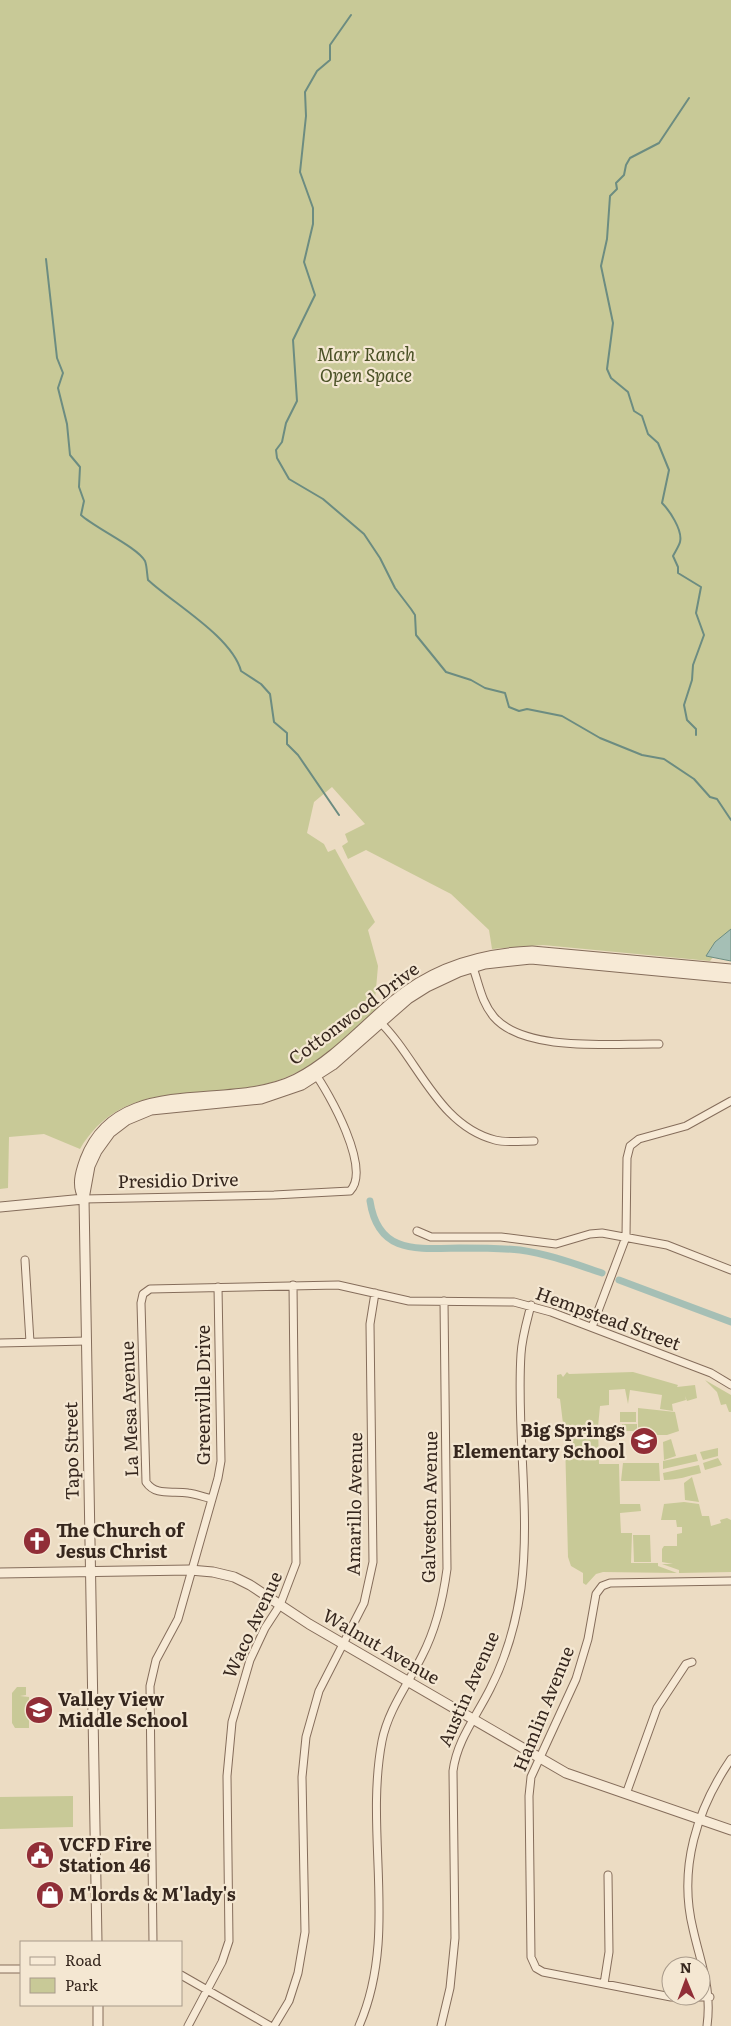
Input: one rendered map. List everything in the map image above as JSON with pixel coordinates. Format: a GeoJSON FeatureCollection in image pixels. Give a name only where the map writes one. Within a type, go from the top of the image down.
{"type":"FeatureCollection","features":[{"type":"Feature","properties":{"kind":"street","name":"Cottonwood Drive"},"geometry":{"type":"LineString","coordinates":[[84,1199],[90,1166],[97,1151],[118,1126],[135,1115],[151,1110],[261,1099],[302,1085],[378,1020],[427,987],[472,964],[501,953],[543,952],[731,969]]}},
{"type":"Feature","properties":{"kind":"street","name":"Cottonwood Drive"},"geometry":{"type":"LineString","coordinates":[[472,964],[531,959],[731,978]]}},
{"type":"Feature","properties":{"kind":"street"},"geometry":{"type":"LineString","coordinates":[[472,964],[483,998],[494,1017],[504,1026],[526,1038],[548,1042],[659,1044]]}},
{"type":"Feature","properties":{"kind":"street"},"geometry":{"type":"LineString","coordinates":[[378,1020],[396,1039],[437,1098],[462,1123],[494,1140],[534,1141]]}},
{"type":"Feature","properties":{"kind":"street","name":"Presidio Drive"},"geometry":{"type":"LineString","coordinates":[[0,1207],[84,1199],[346,1193],[354,1187],[357,1173],[346,1129],[315,1073]]}},
{"type":"Feature","properties":{"kind":"street"},"geometry":{"type":"LineString","coordinates":[[592,1327],[626,1237],[627,1158],[630,1146],[639,1140],[686,1126],[731,1102]]}},
{"type":"Feature","properties":{"kind":"street","name":"Tapo Street"},"geometry":{"type":"LineString","coordinates":[[84,1199],[97,1941]]}},
{"type":"Feature","properties":{"kind":"street"},"geometry":{"type":"LineString","coordinates":[[417,1231],[431,1237],[501,1237],[544,1244],[568,1242],[596,1233],[667,1246],[731,1269]]}},
{"type":"Feature","properties":{"kind":"street"},"geometry":{"type":"LineString","coordinates":[[25,1260],[30,1342]]}},
{"type":"Feature","properties":{"kind":"street","name":"Waco Avenue"},"geometry":{"type":"LineString","coordinates":[[188,2026],[222,1962],[229,1941],[227,1776],[232,1722],[250,1660],[265,1628],[280,1605],[293,1576],[298,1550],[293,1285]]}},
{"type":"Feature","properties":{"kind":"street","name":"Hempstead Street"},"geometry":{"type":"LineString","coordinates":[[144,1294],[154,1288],[338,1285],[409,1301],[497,1301],[530,1305],[711,1373],[731,1385]]}},
{"type":"Feature","properties":{"kind":"street","name":"Greenville Drive"},"geometry":{"type":"LineString","coordinates":[[153,1941],[150,1686],[156,1660],[178,1619],[221,1461],[218,1286]]}},
{"type":"Feature","properties":{"kind":"street","name":"Amarillo Avenue"},"geometry":{"type":"LineString","coordinates":[[272,2026],[289,2001],[298,1973],[305,1932],[302,1777],[306,1737],[319,1691],[364,1603],[373,1562],[370,1324],[375,1293]]}},
{"type":"Feature","properties":{"kind":"street","name":"La Mesa Avenue"},"geometry":{"type":"LineString","coordinates":[[144,1294],[142,1312],[146,1482],[150,1488],[158,1492],[188,1492],[212,1499]]}},
{"type":"Feature","properties":{"kind":"street","name":"Galveston Avenue"},"geometry":{"type":"LineString","coordinates":[[359,2026],[370,1997],[378,1954],[378,1761],[388,1720],[434,1629],[448,1569],[444,1301]]}},
{"type":"Feature","properties":{"kind":"street","name":"Austin Avenue"},"geometry":{"type":"LineString","coordinates":[[441,2026],[450,1988],[455,1938],[453,1771],[458,1746],[490,1688],[504,1656],[521,1590],[524,1549],[520,1355],[530,1305]]}},
{"type":"Feature","properties":{"kind":"street"},"geometry":{"type":"LineString","coordinates":[[0,1343],[87,1341]]}},
{"type":"Feature","properties":{"kind":"street","name":"Walnut Avenue"},"geometry":{"type":"LineString","coordinates":[[0,1573],[190,1570],[213,1572],[234,1577],[407,1682],[566,1773],[731,1830]]}},
{"type":"Feature","properties":{"kind":"street","name":"Hamlin Avenue"},"geometry":{"type":"LineString","coordinates":[[604,1984],[543,1972],[533,1964],[529,1796],[531,1778],[576,1679],[588,1639],[596,1594],[600,1587],[610,1583],[731,1580]]}},
{"type":"Feature","properties":{"kind":"street"},"geometry":{"type":"LineString","coordinates":[[626,1794],[657,1708],[686,1664],[692,1662]]}},
{"type":"Feature","properties":{"kind":"street"},"geometry":{"type":"LineString","coordinates":[[700,1956],[692,1929],[688,1898],[689,1858],[699,1819],[707,1799],[731,1759]]}},
{"type":"Feature","properties":{"kind":"street"},"geometry":{"type":"LineString","coordinates":[[608,1874],[610,1952],[604,1984],[661,1995]]}},
{"type":"Feature","properties":{"kind":"street"},"geometry":{"type":"LineString","coordinates":[[0,1970],[20,1969]]}},
{"type":"Feature","properties":{"kind":"street"},"geometry":{"type":"LineString","coordinates":[[182,1976],[272,2026]]}},
{"type":"Feature","properties":{"kind":"street"},"geometry":{"type":"LineString","coordinates":[[98,2006],[98,2026]]}},
{"type":"Feature","properties":{"kind":"street"},"geometry":{"type":"LineString","coordinates":[[708,2026],[709,2006]]}},
{"type":"Feature","properties":{"kind":"green space","name":"Marr Ranch Open Space"},"geometry":{"type":"Polygon","coordinates":[[[0,0],[731,0],[731,934],[710,961],[543,945],[492,949],[489,930],[451,894],[366,850],[348,859],[342,846],[348,842],[345,834],[365,824],[332,787],[314,802],[307,833],[324,844],[328,852],[335,849],[375,922],[368,930],[378,966],[375,1000],[380,1006],[320,1058],[294,1074],[279,1080],[252,1087],[170,1095],[144,1100],[121,1109],[99,1125],[80,1149],[44,1134],[9,1137],[8,1188],[0,1189],[0,0]]]}},
{"type":"Feature","properties":{"kind":"green space"},"geometry":{"type":"Polygon","coordinates":[[[567,1372],[569,1374],[633,1372],[678,1385],[677,1387],[695,1385],[697,1398],[687,1401],[685,1396],[686,1400],[672,1404],[673,1411],[660,1409],[662,1395],[630,1390],[628,1404],[625,1389],[609,1390],[609,1405],[600,1406],[598,1427],[599,1464],[619,1464],[620,1504],[640,1504],[641,1511],[620,1513],[621,1533],[632,1533],[631,1563],[658,1563],[658,1566],[677,1573],[603,1572],[596,1574],[586,1585],[583,1583],[583,1573],[571,1566],[568,1557],[565,1440],[560,1399],[557,1398],[557,1375],[561,1374],[563,1377],[567,1372]]]}},
{"type":"Feature","properties":{"kind":"green space"},"geometry":{"type":"Polygon","coordinates":[[[705,1380],[731,1395],[731,1412],[729,1412],[726,1404],[721,1405],[717,1392],[705,1380]]]}},
{"type":"Feature","properties":{"kind":"green space"},"geometry":{"type":"Polygon","coordinates":[[[638,1408],[675,1412],[679,1431],[667,1435],[643,1435],[643,1439],[638,1439],[638,1408]]]}},
{"type":"Feature","properties":{"kind":"green space"},"geometry":{"type":"Polygon","coordinates":[[[620,1412],[636,1412],[636,1422],[620,1422],[620,1412]]]}},
{"type":"Feature","properties":{"kind":"green space"},"geometry":{"type":"Polygon","coordinates":[[[622,1424],[637,1424],[637,1431],[622,1431],[622,1424]]]}},
{"type":"Feature","properties":{"kind":"green space"},"geometry":{"type":"Polygon","coordinates":[[[671,1439],[676,1456],[664,1460],[663,1442],[671,1439]]]}},
{"type":"Feature","properties":{"kind":"green space"},"geometry":{"type":"Polygon","coordinates":[[[718,1448],[718,1456],[703,1460],[700,1452],[718,1448]]]}},
{"type":"Feature","properties":{"kind":"green space"},"geometry":{"type":"Polygon","coordinates":[[[696,1454],[698,1461],[663,1469],[663,1461],[696,1454]]]}},
{"type":"Feature","properties":{"kind":"green space"},"geometry":{"type":"Polygon","coordinates":[[[718,1458],[722,1465],[705,1470],[703,1463],[718,1458]]]}},
{"type":"Feature","properties":{"kind":"green space"},"geometry":{"type":"Polygon","coordinates":[[[623,1463],[659,1463],[660,1481],[621,1481],[623,1463]]]}},
{"type":"Feature","properties":{"kind":"green space"},"geometry":{"type":"Polygon","coordinates":[[[699,1465],[701,1473],[678,1479],[664,1480],[663,1473],[699,1465]]]}},
{"type":"Feature","properties":{"kind":"green space"},"geometry":{"type":"Polygon","coordinates":[[[692,1477],[699,1502],[685,1500],[684,1483],[692,1477]]]}},
{"type":"Feature","properties":{"kind":"green space"},"geometry":{"type":"Polygon","coordinates":[[[684,1502],[699,1504],[702,1516],[709,1516],[711,1526],[721,1523],[720,1520],[727,1518],[731,1520],[731,1572],[679,1573],[679,1570],[662,1564],[673,1564],[662,1562],[662,1549],[664,1546],[677,1546],[677,1534],[682,1533],[682,1527],[677,1527],[676,1520],[661,1520],[664,1504],[684,1502]]]}},
{"type":"Feature","properties":{"kind":"green space"},"geometry":{"type":"Polygon","coordinates":[[[633,1535],[650,1535],[651,1562],[634,1562],[633,1535]]]}},
{"type":"Feature","properties":{"kind":"green space"},"geometry":{"type":"Polygon","coordinates":[[[17,1687],[26,1687],[26,1695],[20,1696],[29,1697],[29,1728],[15,1728],[12,1723],[12,1693],[17,1687]]]}},
{"type":"Feature","properties":{"kind":"green space"},"geometry":{"type":"Polygon","coordinates":[[[73,1796],[73,1827],[0,1829],[0,1797],[73,1796]]]}},
{"type":"Feature","properties":{"kind":"shaded area"},"geometry":{"type":"Polygon","coordinates":[[[731,929],[731,961],[706,956],[715,942],[731,929]]]}},
{"type":"Feature","properties":{"kind":"waterway"},"geometry":{"type":"LineString","coordinates":[[351,15],[330,45],[330,60],[317,71],[305,92],[306,116],[300,172],[313,208],[313,224],[304,262],[315,295],[293,340],[297,401],[286,423],[282,442],[276,450],[277,458],[289,479],[323,499],[364,534],[380,558],[395,588],[415,615],[416,635],[446,672],[471,680],[485,688],[505,693],[509,707],[519,711],[527,709],[562,716],[600,738],[642,755],[664,759],[694,779],[710,797],[717,799],[731,820]]}},
{"type":"Feature","properties":{"kind":"waterway"},"geometry":{"type":"LineString","coordinates":[[689,98],[659,143],[630,158],[624,175],[616,183],[617,189],[610,196],[607,239],[601,266],[613,323],[607,369],[611,378],[628,392],[634,411],[642,416],[648,434],[658,443],[669,470],[662,503],[675,521],[680,537],[673,556],[678,567],[678,573],[701,587],[696,613],[704,635],[693,665],[692,680],[684,705],[687,720],[696,729],[696,735]]}},
{"type":"Feature","properties":{"kind":"waterway"},"geometry":{"type":"LineString","coordinates":[[46,259],[57,358],[63,373],[58,388],[67,424],[70,455],[80,467],[79,487],[84,501],[81,515],[141,556],[146,563],[148,580],[214,634],[235,658],[241,671],[261,684],[270,694],[274,722],[287,733],[287,744],[298,755],[339,815]]}},
{"type":"Feature","properties":{"kind":"waterway"},"geometry":{"type":"LineString","coordinates":[[370,1201],[374,1218],[381,1231],[401,1245],[428,1249],[482,1248],[520,1250],[551,1257],[602,1273]]}},
{"type":"Feature","properties":{"kind":"waterway"},"geometry":{"type":"LineString","coordinates":[[619,1280],[731,1322]]}},
{"type":"Feature","properties":{"kind":"place","name":"Big Springs Elementary School"},"geometry":{"type":"Point","coordinates":[644,1441]}},
{"type":"Feature","properties":{"kind":"place","name":"The Church of Jesus Christ"},"geometry":{"type":"Point","coordinates":[37,1541]}},
{"type":"Feature","properties":{"kind":"place","name":"Valley View Middle School"},"geometry":{"type":"Point","coordinates":[39,1710]}},
{"type":"Feature","properties":{"kind":"place","name":"VCFD Fire Station 46"},"geometry":{"type":"Point","coordinates":[40,1855]}},
{"type":"Feature","properties":{"kind":"place","name":"M'lords & M'lady's"},"geometry":{"type":"Point","coordinates":[50,1895]}}]}
